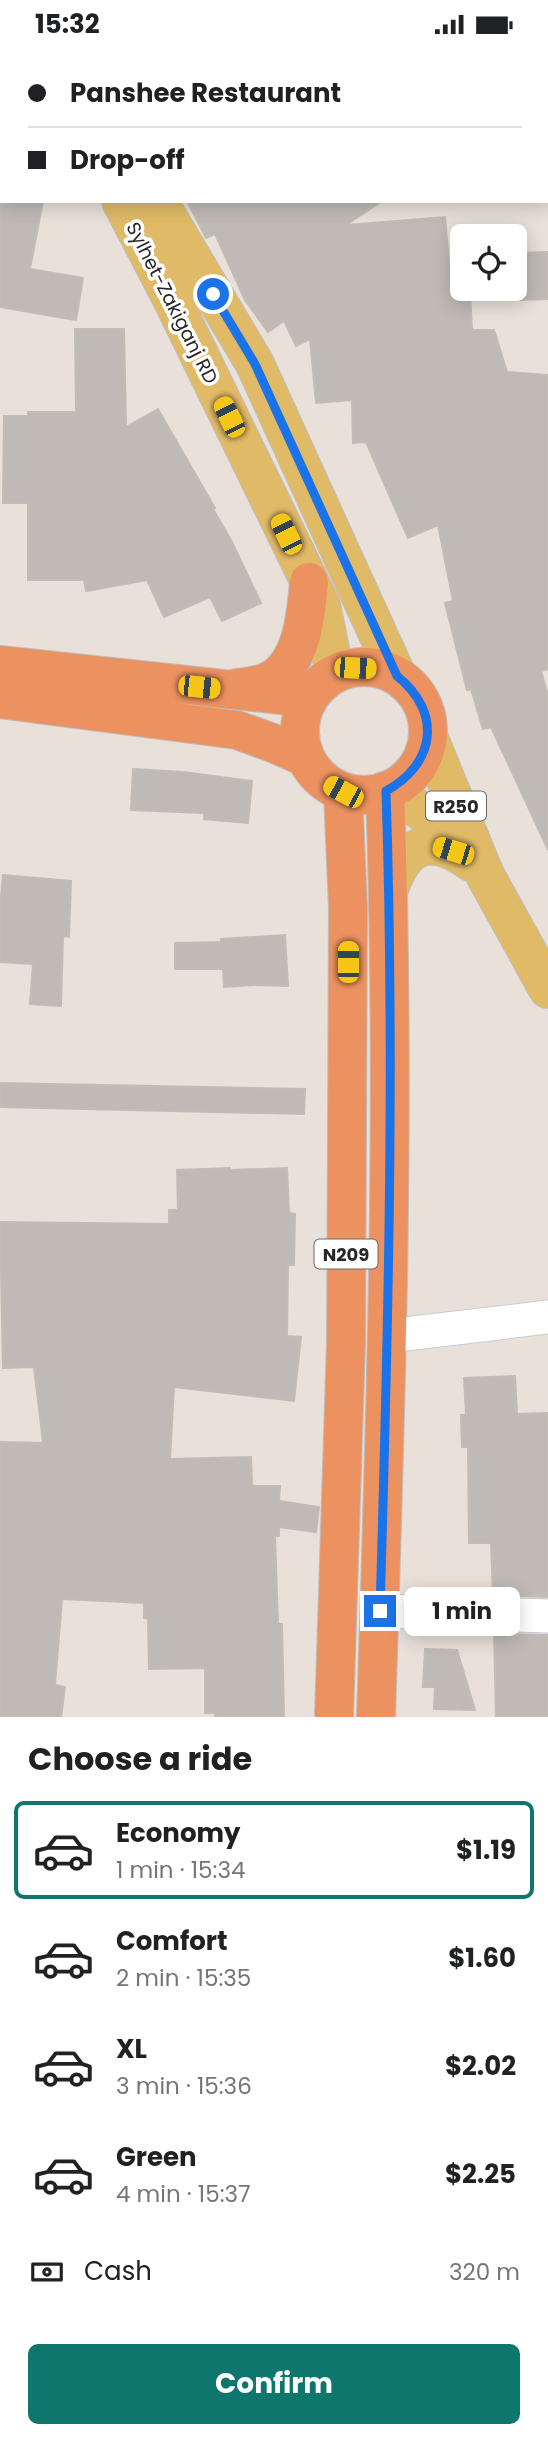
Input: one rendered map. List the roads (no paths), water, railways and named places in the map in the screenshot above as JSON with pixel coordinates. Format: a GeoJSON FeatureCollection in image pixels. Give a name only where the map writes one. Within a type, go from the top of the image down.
{"type":"FeatureCollection","features":[{"type":"Feature","properties":{"kind":"highway"},"geometry":{"type":"LineString","coordinates":[[224,690],[269,681],[282,670],[293,655],[300,638],[309,582]]}},
{"type":"Feature","properties":{"kind":"highway"},"geometry":{"type":"LineString","coordinates":[[0,665],[224,690],[322,686],[355,668],[377,669],[397,676],[411,687],[421,702],[427,719],[428,736],[424,754],[415,770],[386,791],[364,795],[343,792],[314,772],[305,757],[299,737],[301,717],[322,686]]}},
{"type":"Feature","properties":{"kind":"highway"},"geometry":{"type":"LineString","coordinates":[[0,699],[237,730],[305,757]]}},
{"type":"Feature","properties":{"kind":"highway","name":"N209"},"geometry":{"type":"LineString","coordinates":[[376,1717],[388,1336],[389,890],[386,791]]}},
{"type":"Feature","properties":{"kind":"highway","name":"N209"},"geometry":{"type":"LineString","coordinates":[[334,1717],[346,1342],[348,908],[343,792]]}},
{"type":"Feature","properties":{"kind":"main road","name":"Sylhet-Zakiganj RD"},"geometry":{"type":"LineString","coordinates":[[122,203],[172,299],[321,605],[322,686]]}},
{"type":"Feature","properties":{"kind":"main road"},"geometry":{"type":"LineString","coordinates":[[159,203],[255,364],[397,676]]}},
{"type":"Feature","properties":{"kind":"main road","name":"R250"},"geometry":{"type":"LineString","coordinates":[[428,736],[485,875],[548,989]]}},
{"type":"Feature","properties":{"kind":"main road","name":"R250"},"geometry":{"type":"LineString","coordinates":[[386,791],[434,820],[450,834],[485,875]]}},
{"type":"Feature","properties":{"kind":"main road"},"geometry":{"type":"LineString","coordinates":[[389,890],[396,869],[404,857],[416,848],[437,846],[453,851],[469,860],[485,875]]}},
{"type":"Feature","properties":{"kind":"street"},"geometry":{"type":"LineString","coordinates":[[388,1336],[548,1317]]}},
{"type":"Feature","properties":{"kind":"street"},"geometry":{"type":"LineString","coordinates":[[380,1611],[548,1616]]}}]}
